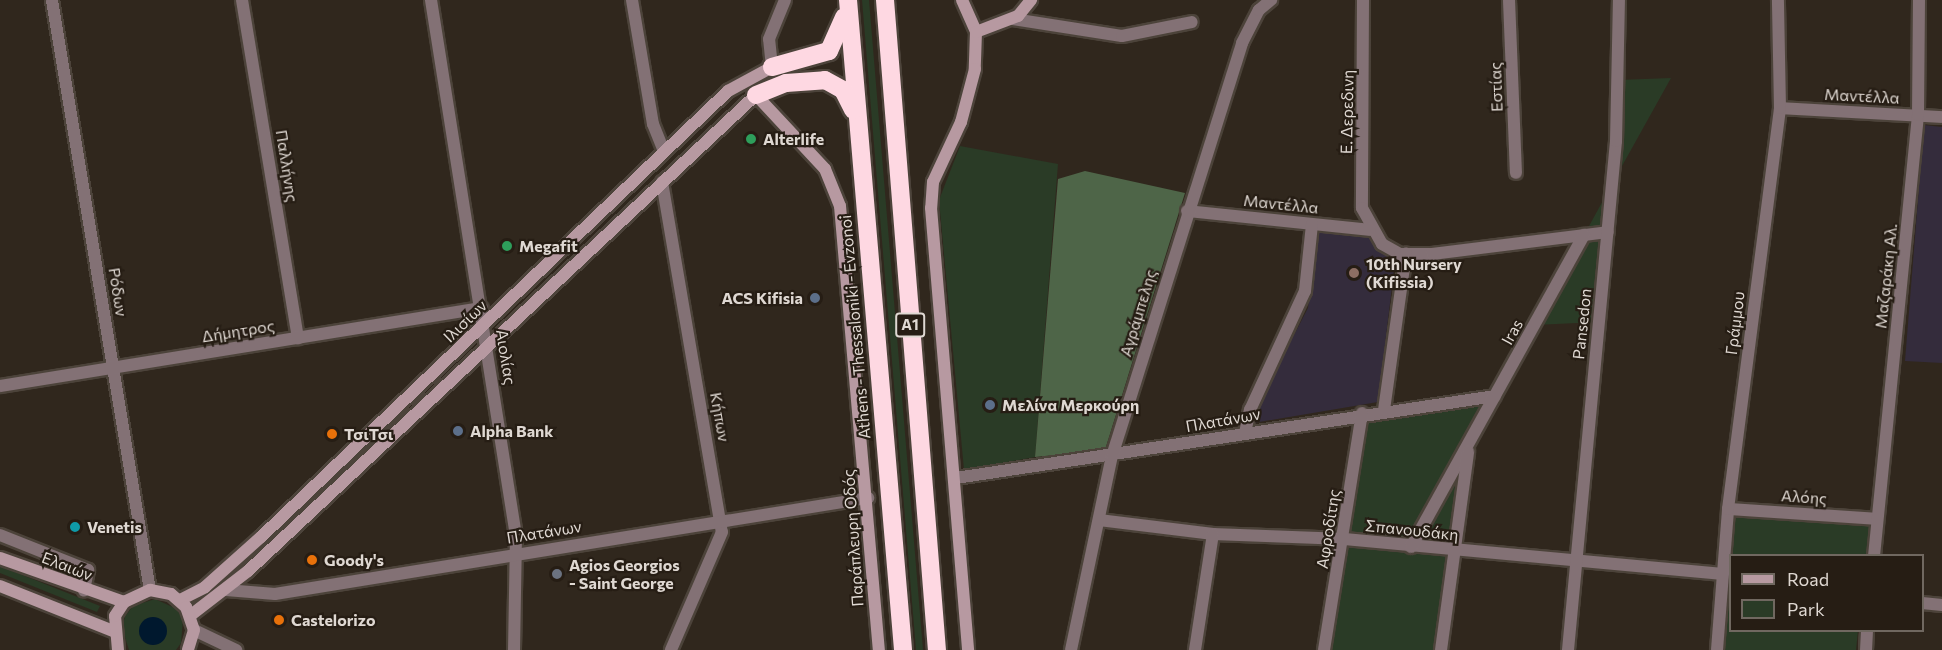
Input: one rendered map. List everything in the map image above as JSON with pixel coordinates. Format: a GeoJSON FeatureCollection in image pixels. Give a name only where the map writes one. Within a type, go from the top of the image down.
{"type":"FeatureCollection","features":[{"type":"Feature","properties":{"kind":"highway"},"geometry":{"type":"LineString","coordinates":[[772,67],[829,51],[839,36],[848,0]]}},
{"type":"Feature","properties":{"kind":"highway","name":"Athens - Thessaloniki - Evzonoi"},"geometry":{"type":"LineString","coordinates":[[848,0],[855,115],[903,650]]}},
{"type":"Feature","properties":{"kind":"highway","name":"Α1"},"geometry":{"type":"LineString","coordinates":[[885,0],[937,650]]}},
{"type":"Feature","properties":{"kind":"highway"},"geometry":{"type":"LineString","coordinates":[[756,95],[786,83],[825,80],[843,90],[855,115]]}},
{"type":"Feature","properties":{"kind":"main road"},"geometry":{"type":"LineString","coordinates":[[962,0],[976,32],[965,110],[931,193],[956,478],[968,650]]}},
{"type":"Feature","properties":{"kind":"main road"},"geometry":{"type":"LineString","coordinates":[[976,32],[1013,19],[1032,0]]}},
{"type":"Feature","properties":{"kind":"main road","name":"Ιλισίων"},"geometry":{"type":"LineString","coordinates":[[180,600],[205,587],[261,537],[728,91],[772,67]]}},
{"type":"Feature","properties":{"kind":"main road","name":"Ιλισίων"},"geometry":{"type":"LineString","coordinates":[[191,615],[226,590],[756,95]]}},
{"type":"Feature","properties":{"kind":"main road","name":"Παράπλευρη Οδός"},"geometry":{"type":"LineString","coordinates":[[756,95],[825,169],[840,206],[868,498],[879,650]]}},
{"type":"Feature","properties":{"kind":"main road","name":"Ελαιών"},"geometry":{"type":"LineString","coordinates":[[0,558],[84,591],[124,602]]}},
{"type":"Feature","properties":{"kind":"main road"},"geometry":{"type":"LineString","coordinates":[[0,586],[113,631]]}},
{"type":"Feature","properties":{"kind":"main road"},"geometry":{"type":"LineString","coordinates":[[118,650],[113,631],[124,602],[150,590],[180,600],[191,615],[194,630],[188,650]]}},
{"type":"Feature","properties":{"kind":"street","name":"Ρόδων"},"geometry":{"type":"LineString","coordinates":[[52,0],[150,590]]}},
{"type":"Feature","properties":{"kind":"street","name":"Παλλήνης"},"geometry":{"type":"LineString","coordinates":[[242,0],[298,338]]}},
{"type":"Feature","properties":{"kind":"street","name":"Αιολίας"},"geometry":{"type":"LineString","coordinates":[[431,0],[482,308],[517,554],[514,650]]}},
{"type":"Feature","properties":{"kind":"street"},"geometry":{"type":"LineString","coordinates":[[632,0],[653,124],[664,151]]}},
{"type":"Feature","properties":{"kind":"street"},"geometry":{"type":"LineString","coordinates":[[772,67],[769,39],[785,0]]}},
{"type":"Feature","properties":{"kind":"street","name":"Αγράμπελης"},"geometry":{"type":"LineString","coordinates":[[1071,650],[1112,456],[1187,211],[1242,43],[1259,10],[1271,0]]}},
{"type":"Feature","properties":{"kind":"street","name":"Ε. Δερεδινη"},"geometry":{"type":"LineString","coordinates":[[1364,0],[1362,191],[1369,227]]}},
{"type":"Feature","properties":{"kind":"street","name":"Εστίας"},"geometry":{"type":"LineString","coordinates":[[1509,0],[1516,173]]}},
{"type":"Feature","properties":{"kind":"street","name":"Pansedon"},"geometry":{"type":"LineString","coordinates":[[1568,650],[1574,563],[1616,141],[1618,0]]}},
{"type":"Feature","properties":{"kind":"street","name":"Γράμμου"},"geometry":{"type":"LineString","coordinates":[[1717,650],[1728,509],[1780,108],[1778,0]]}},
{"type":"Feature","properties":{"kind":"street","name":"Μαζαράκη Αλ."},"geometry":{"type":"LineString","coordinates":[[1874,554],[1918,115],[1919,0]]}},
{"type":"Feature","properties":{"kind":"street"},"geometry":{"type":"LineString","coordinates":[[1013,19],[1122,36],[1192,22]]}},
{"type":"Feature","properties":{"kind":"street","name":"Μαντέλλα"},"geometry":{"type":"LineString","coordinates":[[1780,108],[1942,117]]}},
{"type":"Feature","properties":{"kind":"street","name":"Κήπων"},"geometry":{"type":"LineString","coordinates":[[662,182],[721,520],[719,546],[671,650]]}},
{"type":"Feature","properties":{"kind":"street","name":"Μαντέλλα"},"geometry":{"type":"LineString","coordinates":[[1187,211],[1312,224],[1369,227]]}},
{"type":"Feature","properties":{"kind":"street"},"geometry":{"type":"LineString","coordinates":[[1245,433],[1250,410],[1303,300],[1312,224]]}},
{"type":"Feature","properties":{"kind":"street"},"geometry":{"type":"LineString","coordinates":[[1369,227],[1386,248],[1406,254],[1608,232]]}},
{"type":"Feature","properties":{"kind":"street","name":"Iras"},"geometry":{"type":"LineString","coordinates":[[1411,548],[1584,235]]}},
{"type":"Feature","properties":{"kind":"street"},"geometry":{"type":"LineString","coordinates":[[1384,410],[1406,254]]}},
{"type":"Feature","properties":{"kind":"street","name":"Δήμητρος"},"geometry":{"type":"LineString","coordinates":[[0,386],[482,308]]}},
{"type":"Feature","properties":{"kind":"street","name":"Πλατάνων"},"geometry":{"type":"LineString","coordinates":[[956,478],[1112,456],[1362,413],[1495,396]]}},
{"type":"Feature","properties":{"kind":"street","name":"Αφροδίτης"},"geometry":{"type":"LineString","coordinates":[[1324,650],[1345,539],[1362,413]]}},
{"type":"Feature","properties":{"kind":"street","name":"Iras"},"geometry":{"type":"LineString","coordinates":[[1441,650],[1469,444]]}},
{"type":"Feature","properties":{"kind":"street","name":"Πλατάνων"},"geometry":{"type":"LineString","coordinates":[[226,590],[275,594],[868,498]]}},
{"type":"Feature","properties":{"kind":"street","name":"Αλόης"},"geometry":{"type":"LineString","coordinates":[[1728,509],[1877,519]]}},
{"type":"Feature","properties":{"kind":"street","name":"Σπανουδάκη"},"geometry":{"type":"LineString","coordinates":[[1099,520],[1213,534],[1345,539],[1411,548],[1722,574]]}},
{"type":"Feature","properties":{"kind":"street"},"geometry":{"type":"LineString","coordinates":[[1195,650],[1213,534]]}},
{"type":"Feature","properties":{"kind":"street"},"geometry":{"type":"LineString","coordinates":[[0,535],[88,570],[84,591]]}},
{"type":"Feature","properties":{"kind":"street"},"geometry":{"type":"LineString","coordinates":[[1924,603],[1942,605]]}},
{"type":"Feature","properties":{"kind":"street"},"geometry":{"type":"LineString","coordinates":[[194,630],[236,650]]}},
{"type":"Feature","properties":{"kind":"street"},"geometry":{"type":"LineString","coordinates":[[1866,650],[1868,632]]}},
{"type":"Feature","properties":{"kind":"shaded area"},"geometry":{"type":"Polygon","coordinates":[[[1924,125],[1942,127],[1942,363],[1905,361],[1924,125]]]}},
{"type":"Feature","properties":{"kind":"shaded area"},"geometry":{"type":"Polygon","coordinates":[[[1317,230],[1371,238],[1395,262],[1378,402],[1253,423],[1255,410],[1308,308],[1317,230]]]}},
{"type":"Feature","properties":{"kind":"green space"},"geometry":{"type":"Polygon","coordinates":[[[862,0],[869,0],[923,650],[916,650],[862,0]]]}},
{"type":"Feature","properties":{"kind":"green space"},"geometry":{"type":"Polygon","coordinates":[[[1671,78],[1612,184],[1618,80],[1671,78]]]}},
{"type":"Feature","properties":{"kind":"green space"},"geometry":{"type":"Polygon","coordinates":[[[960,146],[1058,164],[1035,457],[964,470],[939,200],[960,146]]]}},
{"type":"Feature","properties":{"kind":"green space"},"geometry":{"type":"Polygon","coordinates":[[[1085,171],[1185,193],[1105,450],[1035,457],[1058,179],[1085,171]]]}},
{"type":"Feature","properties":{"kind":"green space"},"geometry":{"type":"Polygon","coordinates":[[[1612,184],[1598,322],[1535,325],[1612,184]]]}},
{"type":"Feature","properties":{"kind":"green space"},"geometry":{"type":"Polygon","coordinates":[[[1481,399],[1443,650],[1323,650],[1362,413],[1481,399]]]}},
{"type":"Feature","properties":{"kind":"green space"},"geometry":{"type":"Polygon","coordinates":[[[1728,509],[1870,523],[1866,554],[1729,554],[1729,632],[1858,632],[1856,650],[1717,650],[1728,509]]]}},
{"type":"Feature","properties":{"kind":"green space"},"geometry":{"type":"Polygon","coordinates":[[[0,566],[100,606],[97,612],[0,573],[0,566]]]}},
{"type":"Feature","properties":{"kind":"green space"},"geometry":{"type":"Polygon","coordinates":[[[155,599],[177,609],[183,620],[181,643],[176,650],[129,650],[122,628],[125,616],[133,606],[155,599]]]}},
{"type":"Feature","properties":{"kind":"water"},"geometry":{"type":"Polygon","coordinates":[[[153,617],[163,621],[167,631],[163,641],[153,645],[143,641],[139,631],[143,621],[153,617]]]}},
{"type":"Feature","properties":{"kind":"place","name":"Alterlife"},"geometry":{"type":"Point","coordinates":[751,139]}},
{"type":"Feature","properties":{"kind":"place","name":"Megafit"},"geometry":{"type":"Point","coordinates":[507,246]}},
{"type":"Feature","properties":{"kind":"place","name":"10th Nursery (Kifissia)"},"geometry":{"type":"Point","coordinates":[1354,273]}},
{"type":"Feature","properties":{"kind":"place","name":"ACS Kifisia"},"geometry":{"type":"Point","coordinates":[815,298]}},
{"type":"Feature","properties":{"kind":"place","name":"Μελίνα Μερκούρη"},"geometry":{"type":"Point","coordinates":[990,405]}},
{"type":"Feature","properties":{"kind":"place","name":"Alpha Bank"},"geometry":{"type":"Point","coordinates":[458,431]}},
{"type":"Feature","properties":{"kind":"place","name":"ΤσιΤσι"},"geometry":{"type":"Point","coordinates":[332,434]}},
{"type":"Feature","properties":{"kind":"place","name":"Venetis"},"geometry":{"type":"Point","coordinates":[75,527]}},
{"type":"Feature","properties":{"kind":"place","name":"Goody's"},"geometry":{"type":"Point","coordinates":[312,560]}},
{"type":"Feature","properties":{"kind":"place","name":"Agios Georgios - Saint George"},"geometry":{"type":"Point","coordinates":[557,574]}},
{"type":"Feature","properties":{"kind":"place","name":"Castelorizo"},"geometry":{"type":"Point","coordinates":[279,620]}}]}
